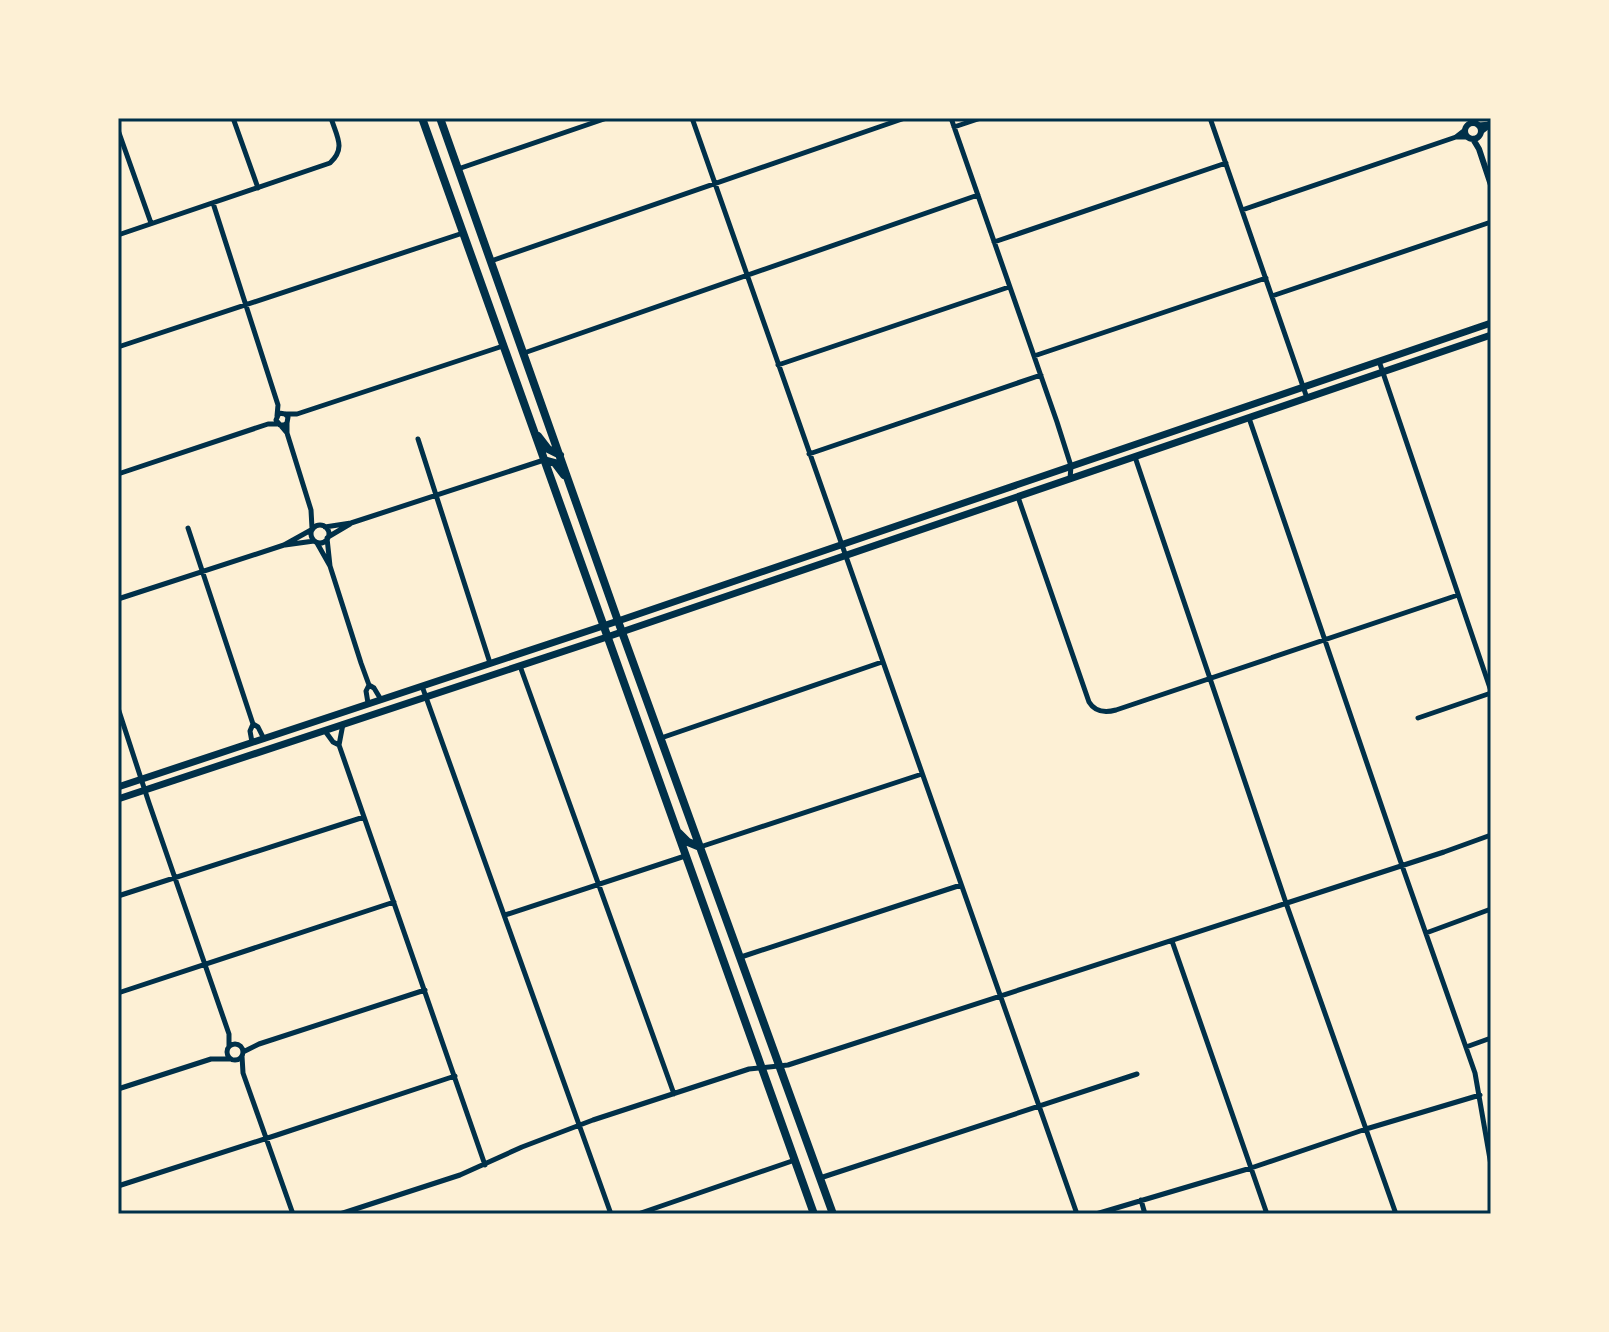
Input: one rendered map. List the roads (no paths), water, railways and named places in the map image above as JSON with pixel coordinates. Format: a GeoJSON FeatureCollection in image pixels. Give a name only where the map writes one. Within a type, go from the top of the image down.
{"type":"FeatureCollection","features":[{"type":"Feature","properties":{"kind":"main road"},"geometry":{"type":"LineString","coordinates":[[422,118],[814,1214]]}},
{"type":"Feature","properties":{"kind":"main road"},"geometry":{"type":"LineString","coordinates":[[440,118],[833,1214]]}},
{"type":"Feature","properties":{"kind":"main road"},"geometry":{"type":"LineString","coordinates":[[430,140],[443,143],[453,153]]}},
{"type":"Feature","properties":{"kind":"main road"},"geometry":{"type":"LineString","coordinates":[[118,787],[618,621],[1491,323]]}},
{"type":"Feature","properties":{"kind":"main road"},"geometry":{"type":"LineString","coordinates":[[118,799],[622,632],[1491,335]]}},
{"type":"Feature","properties":{"kind":"main road"},"geometry":{"type":"LineString","coordinates":[[502,343],[524,353]]}},
{"type":"Feature","properties":{"kind":"main road"},"geometry":{"type":"LineString","coordinates":[[533,429],[548,449],[560,455]]}},
{"type":"Feature","properties":{"kind":"main road"},"geometry":{"type":"LineString","coordinates":[[1135,457],[1148,440]]}},
{"type":"Feature","properties":{"kind":"main road"},"geometry":{"type":"LineString","coordinates":[[544,460],[555,463],[570,482]]}},
{"type":"Feature","properties":{"kind":"main road"},"geometry":{"type":"LineString","coordinates":[[675,829],[688,842],[700,847]]}},
{"type":"Feature","properties":{"kind":"street"},"geometry":{"type":"LineString","coordinates":[[233,118],[258,188]]}},
{"type":"Feature","properties":{"kind":"street"},"geometry":{"type":"LineString","coordinates":[[118,235],[330,163],[337,155],[339,144],[331,118]]}},
{"type":"Feature","properties":{"kind":"street"},"geometry":{"type":"LineString","coordinates":[[458,169],[607,118]]}},
{"type":"Feature","properties":{"kind":"street"},"geometry":{"type":"LineString","coordinates":[[692,118],[1077,1214]]}},
{"type":"Feature","properties":{"kind":"street"},"geometry":{"type":"LineString","coordinates":[[491,261],[905,118]]}},
{"type":"Feature","properties":{"kind":"street"},"geometry":{"type":"LineString","coordinates":[[951,118],[1071,466],[1069,480]]}},
{"type":"Feature","properties":{"kind":"street"},"geometry":{"type":"LineString","coordinates":[[954,127],[981,118]]}},
{"type":"Feature","properties":{"kind":"street"},"geometry":{"type":"LineString","coordinates":[[1210,118],[1307,398]]}},
{"type":"Feature","properties":{"kind":"street"},"geometry":{"type":"LineString","coordinates":[[1242,210],[1491,124]]}},
{"type":"Feature","properties":{"kind":"street"},"geometry":{"type":"LineString","coordinates":[[1473,128],[1491,185]]}},
{"type":"Feature","properties":{"kind":"street"},"geometry":{"type":"LineString","coordinates":[[118,130],[151,223]]}},
{"type":"Feature","properties":{"kind":"street"},"geometry":{"type":"LineString","coordinates":[[994,242],[1226,163]]}},
{"type":"Feature","properties":{"kind":"street"},"geometry":{"type":"LineString","coordinates":[[524,353],[978,195]]}},
{"type":"Feature","properties":{"kind":"street"},"geometry":{"type":"LineString","coordinates":[[213,203],[278,405],[287,418],[287,433],[311,510],[311,536],[330,566],[369,685],[380,698]]}},
{"type":"Feature","properties":{"kind":"street"},"geometry":{"type":"LineString","coordinates":[[1272,296],[1491,222]]}},
{"type":"Feature","properties":{"kind":"street"},"geometry":{"type":"LineString","coordinates":[[118,347],[463,232]]}},
{"type":"Feature","properties":{"kind":"street"},"geometry":{"type":"LineString","coordinates":[[1034,356],[1266,278]]}},
{"type":"Feature","properties":{"kind":"street"},"geometry":{"type":"LineString","coordinates":[[778,365],[1009,287]]}},
{"type":"Feature","properties":{"kind":"street"},"geometry":{"type":"LineString","coordinates":[[118,474],[502,343]]}},
{"type":"Feature","properties":{"kind":"street"},"geometry":{"type":"LineString","coordinates":[[1379,361],[1491,692],[1418,718]]}},
{"type":"Feature","properties":{"kind":"street"},"geometry":{"type":"LineString","coordinates":[[809,454],[1041,375]]}},
{"type":"Feature","properties":{"kind":"street"},"geometry":{"type":"LineString","coordinates":[[278,405],[278,421],[287,433]]}},
{"type":"Feature","properties":{"kind":"street"},"geometry":{"type":"LineString","coordinates":[[278,421],[281,413],[287,418]]}},
{"type":"Feature","properties":{"kind":"street"},"geometry":{"type":"LineString","coordinates":[[1249,418],[1475,1073],[1491,1165]]}},
{"type":"Feature","properties":{"kind":"street"},"geometry":{"type":"LineString","coordinates":[[418,439],[490,663]]}},
{"type":"Feature","properties":{"kind":"street"},"geometry":{"type":"LineString","coordinates":[[1135,457],[1286,903],[1396,1214]]}},
{"type":"Feature","properties":{"kind":"street"},"geometry":{"type":"LineString","coordinates":[[119,598],[284,545],[317,525],[351,523],[544,460]]}},
{"type":"Feature","properties":{"kind":"street"},"geometry":{"type":"LineString","coordinates":[[1018,497],[1089,702],[1106,712],[1458,595]]}},
{"type":"Feature","properties":{"kind":"street"},"geometry":{"type":"LineString","coordinates":[[311,510],[328,531],[330,566]]}},
{"type":"Feature","properties":{"kind":"street"},"geometry":{"type":"LineString","coordinates":[[284,545],[322,542],[351,523]]}},
{"type":"Feature","properties":{"kind":"street"},"geometry":{"type":"LineString","coordinates":[[188,528],[253,724],[264,739]]}},
{"type":"Feature","properties":{"kind":"street"},"geometry":{"type":"LineString","coordinates":[[661,738],[882,662]]}},
{"type":"Feature","properties":{"kind":"street"},"geometry":{"type":"LineString","coordinates":[[520,666],[674,1094]]}},
{"type":"Feature","properties":{"kind":"street"},"geometry":{"type":"LineString","coordinates":[[368,703],[366,691],[369,685]]}},
{"type":"Feature","properties":{"kind":"street"},"geometry":{"type":"LineString","coordinates":[[422,685],[611,1214]]}},
{"type":"Feature","properties":{"kind":"street"},"geometry":{"type":"LineString","coordinates":[[118,708],[229,1034],[227,1055],[243,1073]]}},
{"type":"Feature","properties":{"kind":"street"},"geometry":{"type":"LineString","coordinates":[[252,743],[250,731],[253,724]]}},
{"type":"Feature","properties":{"kind":"street"},"geometry":{"type":"LineString","coordinates":[[343,724],[339,745],[485,1165]]}},
{"type":"Feature","properties":{"kind":"street"},"geometry":{"type":"LineString","coordinates":[[325,731],[339,745]]}},
{"type":"Feature","properties":{"kind":"street"},"geometry":{"type":"LineString","coordinates":[[700,847],[922,774]]}},
{"type":"Feature","properties":{"kind":"street"},"geometry":{"type":"LineString","coordinates":[[118,896],[364,817]]}},
{"type":"Feature","properties":{"kind":"street"},"geometry":{"type":"LineString","coordinates":[[340,1214],[460,1175],[580,1125],[749,1069],[788,1065],[1491,835]]}},
{"type":"Feature","properties":{"kind":"street"},"geometry":{"type":"LineString","coordinates":[[505,915],[685,856]]}},
{"type":"Feature","properties":{"kind":"street"},"geometry":{"type":"LineString","coordinates":[[740,957],[961,885]]}},
{"type":"Feature","properties":{"kind":"street"},"geometry":{"type":"LineString","coordinates":[[118,993],[394,902]]}},
{"type":"Feature","properties":{"kind":"street"},"geometry":{"type":"LineString","coordinates":[[1426,933],[1491,909]]}},
{"type":"Feature","properties":{"kind":"street"},"geometry":{"type":"LineString","coordinates":[[1172,941],[1267,1214]]}},
{"type":"Feature","properties":{"kind":"street"},"geometry":{"type":"LineString","coordinates":[[211,1059],[238,1060],[259,1044],[425,990]]}},
{"type":"Feature","properties":{"kind":"street"},"geometry":{"type":"LineString","coordinates":[[229,1034],[239,1044],[243,1054],[243,1073],[291,1213]]}},
{"type":"Feature","properties":{"kind":"street"},"geometry":{"type":"LineString","coordinates":[[1466,1047],[1491,1038]]}},
{"type":"Feature","properties":{"kind":"street"},"geometry":{"type":"LineString","coordinates":[[118,1089],[211,1059],[228,1047],[259,1044]]}},
{"type":"Feature","properties":{"kind":"street"},"geometry":{"type":"LineString","coordinates":[[820,1178],[1137,1074]]}},
{"type":"Feature","properties":{"kind":"street"},"geometry":{"type":"LineString","coordinates":[[118,1186],[455,1076]]}},
{"type":"Feature","properties":{"kind":"street"},"geometry":{"type":"LineString","coordinates":[[1096,1214],[1480,1095]]}},
{"type":"Feature","properties":{"kind":"street"},"geometry":{"type":"LineString","coordinates":[[638,1214],[795,1160]]}},
{"type":"Feature","properties":{"kind":"street"},"geometry":{"type":"LineString","coordinates":[[1141,1200],[1145,1214]]}}]}
